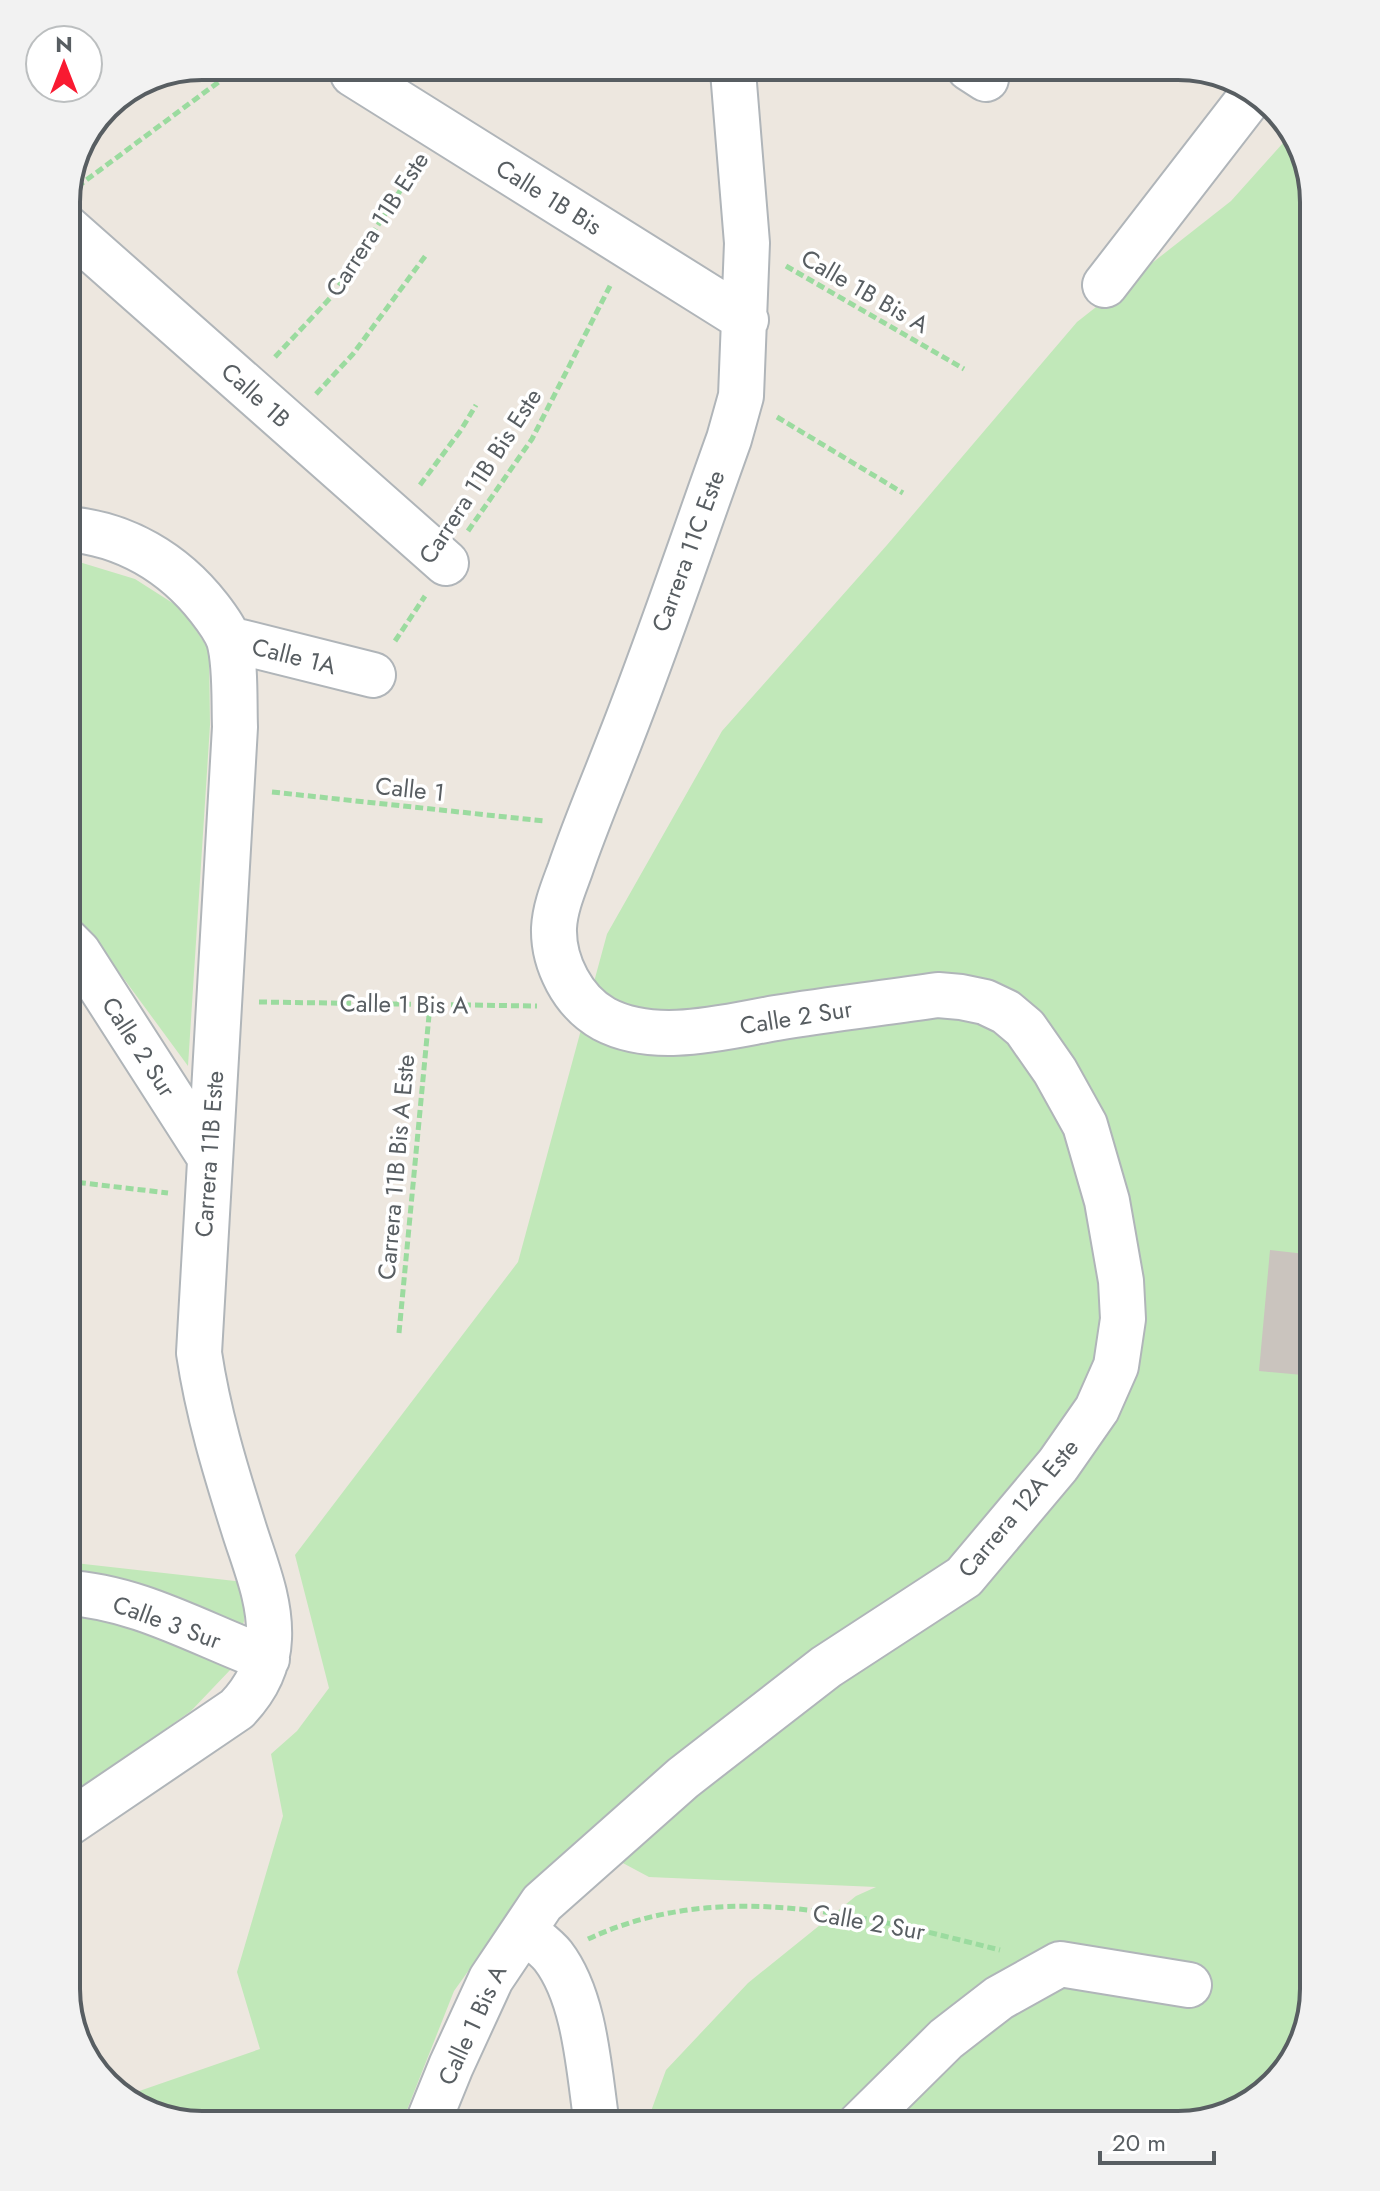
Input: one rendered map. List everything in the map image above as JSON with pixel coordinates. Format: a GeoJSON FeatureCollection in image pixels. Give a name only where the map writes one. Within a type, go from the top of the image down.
{"type":"FeatureCollection","features":[{"type":"Feature","properties":{"kind":"street","name":"Calle 1B Bis"},"geometry":{"type":"LineString","coordinates":[[363,80],[746,320]]}},
{"type":"Feature","properties":{"kind":"street","name":"Carrera 11C Este"},"geometry":{"type":"LineString","coordinates":[[590,1007],[573,990],[562,972],[554,929],[557,908],[729,439],[741,396],[747,243],[734,80]]}},
{"type":"Feature","properties":{"kind":"street"},"geometry":{"type":"LineString","coordinates":[[1105,285],[1247,102]]}},
{"type":"Feature","properties":{"kind":"street","name":"Calle 1B"},"geometry":{"type":"LineString","coordinates":[[80,239],[446,563]]}},
{"type":"Feature","properties":{"kind":"street","name":"Calle 1A"},"geometry":{"type":"LineString","coordinates":[[80,531],[132,545],[156,558],[198,594],[229,639],[373,675]]}},
{"type":"Feature","properties":{"kind":"street","name":"Carrera 11B Este"},"geometry":{"type":"LineString","coordinates":[[229,639],[235,727],[199,1353],[215,1436],[265,1597],[269,1628],[267,1659]]}},
{"type":"Feature","properties":{"kind":"street","name":"Calle 2 Sur"},"geometry":{"type":"LineString","coordinates":[[80,955],[208,1177]]}},
{"type":"Feature","properties":{"kind":"street","name":"Calle 2 Sur"},"geometry":{"type":"LineString","coordinates":[[590,1007],[603,1019],[659,1033],[724,1028],[938,995],[985,1002],[1006,1012]]}},
{"type":"Feature","properties":{"kind":"street","name":"Carrera 12A Este"},"geometry":{"type":"LineString","coordinates":[[539,1943],[542,1903],[571,1874],[683,1778],[826,1667],[964,1577],[1058,1465],[1097,1409],[1116,1366],[1123,1319],[1121,1281],[1109,1213],[1085,1125],[1044,1053],[1025,1028],[1006,1012]]}},
{"type":"Feature","properties":{"kind":"street","name":"Calle 3 Sur"},"geometry":{"type":"LineString","coordinates":[[80,1594],[131,1606],[267,1659]]}},
{"type":"Feature","properties":{"kind":"street"},"geometry":{"type":"LineString","coordinates":[[80,1816],[237,1709],[252,1694],[267,1659]]}},
{"type":"Feature","properties":{"kind":"street"},"geometry":{"type":"LineString","coordinates":[[539,1943],[569,1984],[582,2030],[595,2111]]}},
{"type":"Feature","properties":{"kind":"street","name":"Calle 1 Bis A"},"geometry":{"type":"LineString","coordinates":[[433,2111],[491,1979],[510,1949],[539,1943]]}},
{"type":"Feature","properties":{"kind":"street"},"geometry":{"type":"LineString","coordinates":[[876,2111],[946,2039],[999,1998],[1060,1964],[1189,1985]]}},
{"type":"Feature","properties":{"kind":"path"},"geometry":{"type":"LineString","coordinates":[[82,182],[221,80]]}},
{"type":"Feature","properties":{"kind":"path","name":"Carrera 11B Este"},"geometry":{"type":"LineString","coordinates":[[247,387],[333,295],[439,128]]}},
{"type":"Feature","properties":{"kind":"path","name":"Calle 1B Bis A"},"geometry":{"type":"LineString","coordinates":[[747,243],[964,369]]}},
{"type":"Feature","properties":{"kind":"path","name":"Carrera 11B Bis Este"},"geometry":{"type":"LineString","coordinates":[[373,675],[532,439],[630,248]]}},
{"type":"Feature","properties":{"kind":"path"},"geometry":{"type":"LineString","coordinates":[[288,423],[353,354],[426,255]]}},
{"type":"Feature","properties":{"kind":"path"},"geometry":{"type":"LineString","coordinates":[[741,396],[903,493]]}},
{"type":"Feature","properties":{"kind":"path"},"geometry":{"type":"LineString","coordinates":[[394,518],[439,461],[476,405]]}},
{"type":"Feature","properties":{"kind":"path","name":"Calle 1"},"geometry":{"type":"LineString","coordinates":[[232,788],[585,825]]}},
{"type":"Feature","properties":{"kind":"path","name":"Calle 1 Bis A"},"geometry":{"type":"LineString","coordinates":[[218,1002],[590,1007]]}},
{"type":"Feature","properties":{"kind":"path","name":"Carrera 11B Bis A Este"},"geometry":{"type":"LineString","coordinates":[[399,1333],[430,1005]]}},
{"type":"Feature","properties":{"kind":"path"},"geometry":{"type":"LineString","coordinates":[[80,1181],[208,1177]]}},
{"type":"Feature","properties":{"kind":"path","name":"Calle 2 Sur"},"geometry":{"type":"LineString","coordinates":[[539,1943],[687,1908],[768,1905],[884,1921],[1001,1950]]}},
{"type":"Feature","properties":{"kind":"green space"},"geometry":{"type":"Polygon","coordinates":[[[1284,142],[1294,163],[1300,202],[1300,1989],[1296,2021],[1279,2057],[1246,2090],[1202,2109],[651,2111],[666,2070],[748,1983],[856,1896],[876,1887],[649,1877],[591,1846],[516,1904],[454,1991],[407,2111],[194,2111],[163,2105],[137,2092],[260,2049],[237,1972],[283,1816],[271,1754],[297,1731],[329,1688],[295,1555],[518,1262],[607,934],[722,731],[887,545],[1077,322],[1231,201],[1284,142]]]}},
{"type":"Feature","properties":{"kind":"green space"},"geometry":{"type":"Polygon","coordinates":[[[80,562],[135,579],[182,609],[209,650],[210,725],[188,1066],[91,934],[80,924],[80,562]]]}},
{"type":"Feature","properties":{"kind":"green space"},"geometry":{"type":"Polygon","coordinates":[[[80,1564],[244,1582],[244,1621],[232,1668],[191,1711],[80,1789],[80,1564]]]}},
{"type":"Feature","properties":{"kind":"building"},"geometry":{"type":"Polygon","coordinates":[[[1270,1250],[1300,1253],[1300,1375],[1259,1371],[1270,1250]]]}}]}
